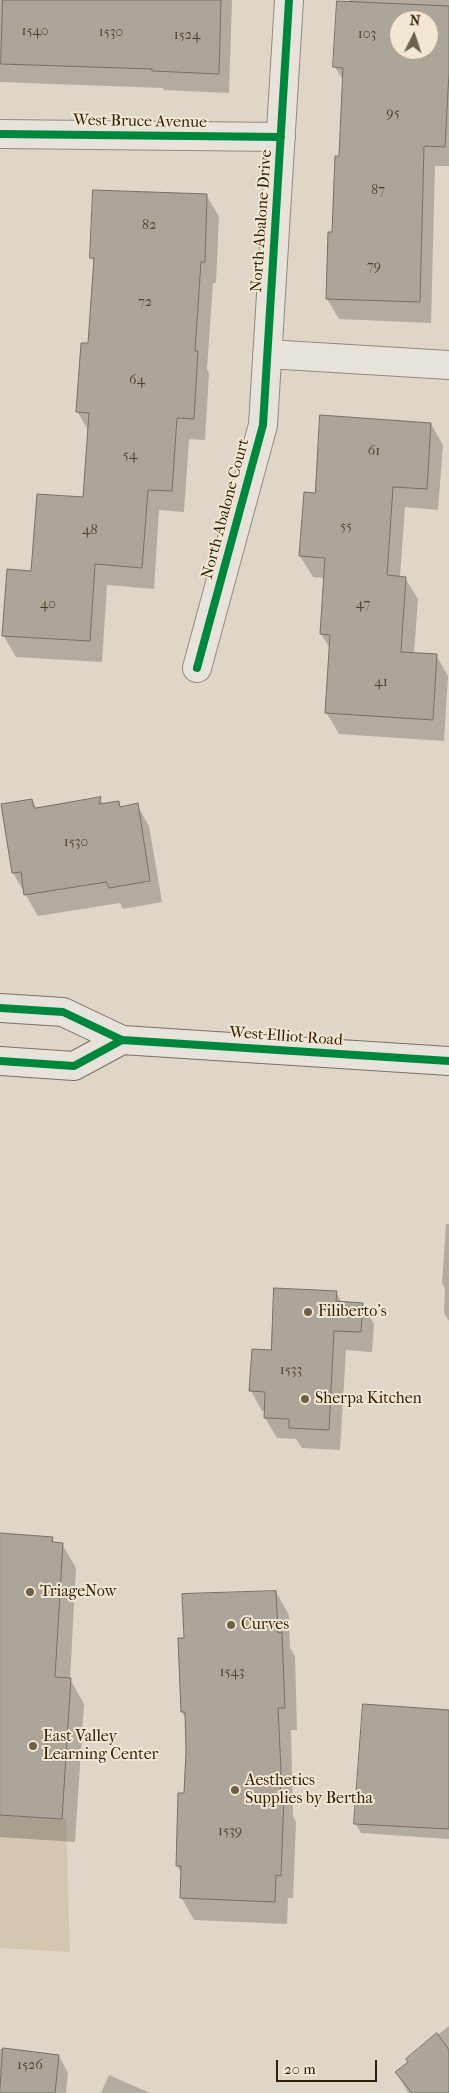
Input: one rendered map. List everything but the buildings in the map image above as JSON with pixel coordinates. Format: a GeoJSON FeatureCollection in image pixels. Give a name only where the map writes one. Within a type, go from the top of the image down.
{"type":"FeatureCollection","features":[{"type":"Feature","properties":{"kind":"street","name":"North Abalone Drive"},"geometry":{"type":"LineString","coordinates":[[267,354],[289,0]]}},
{"type":"Feature","properties":{"kind":"street","name":"West Bruce Avenue"},"geometry":{"type":"LineString","coordinates":[[0,134],[280,137]]}},
{"type":"Feature","properties":{"kind":"street"},"geometry":{"type":"LineString","coordinates":[[267,354],[449,365]]}},
{"type":"Feature","properties":{"kind":"street","name":"North Abalone Court"},"geometry":{"type":"LineString","coordinates":[[197,668],[263,425],[267,354]]}},
{"type":"Feature","properties":{"kind":"street","name":"West Elliot Road"},"geometry":{"type":"LineString","coordinates":[[0,1008],[63,1012],[122,1040],[449,1061]]}},
{"type":"Feature","properties":{"kind":"street"},"geometry":{"type":"LineString","coordinates":[[0,1060],[74,1066],[122,1040]]}},
{"type":"Feature","properties":{"kind":"shaded area"},"geometry":{"type":"Polygon","coordinates":[[[0,1815],[66,1818],[70,1952],[0,1948],[0,1815]]]}},
{"type":"Feature","properties":{"kind":"cycle path"},"geometry":{"type":"LineString","coordinates":[[197,668],[263,425],[289,0]]}},
{"type":"Feature","properties":{"kind":"cycle path"},"geometry":{"type":"LineString","coordinates":[[0,134],[281,137]]}},
{"type":"Feature","properties":{"kind":"cycle path"},"geometry":{"type":"LineString","coordinates":[[0,1008],[63,1012],[122,1040],[449,1061]]}},
{"type":"Feature","properties":{"kind":"cycle path"},"geometry":{"type":"LineString","coordinates":[[0,1061],[74,1066],[122,1040]]}},
{"type":"Feature","properties":{"kind":"place","name":"Filiberto's"},"geometry":{"type":"Point","coordinates":[308,1312]}},
{"type":"Feature","properties":{"kind":"place","name":"Sherpa Kitchen"},"geometry":{"type":"Point","coordinates":[305,1399]}},
{"type":"Feature","properties":{"kind":"place","name":"TriageNow"},"geometry":{"type":"Point","coordinates":[30,1592]}},
{"type":"Feature","properties":{"kind":"place","name":"Curves"},"geometry":{"type":"Point","coordinates":[231,1625]}},
{"type":"Feature","properties":{"kind":"place","name":"East Valley Learning Center"},"geometry":{"type":"Point","coordinates":[33,1746]}},
{"type":"Feature","properties":{"kind":"place","name":"Aesthetics Supplies by Bertha"},"geometry":{"type":"Point","coordinates":[235,1790]}}]}
